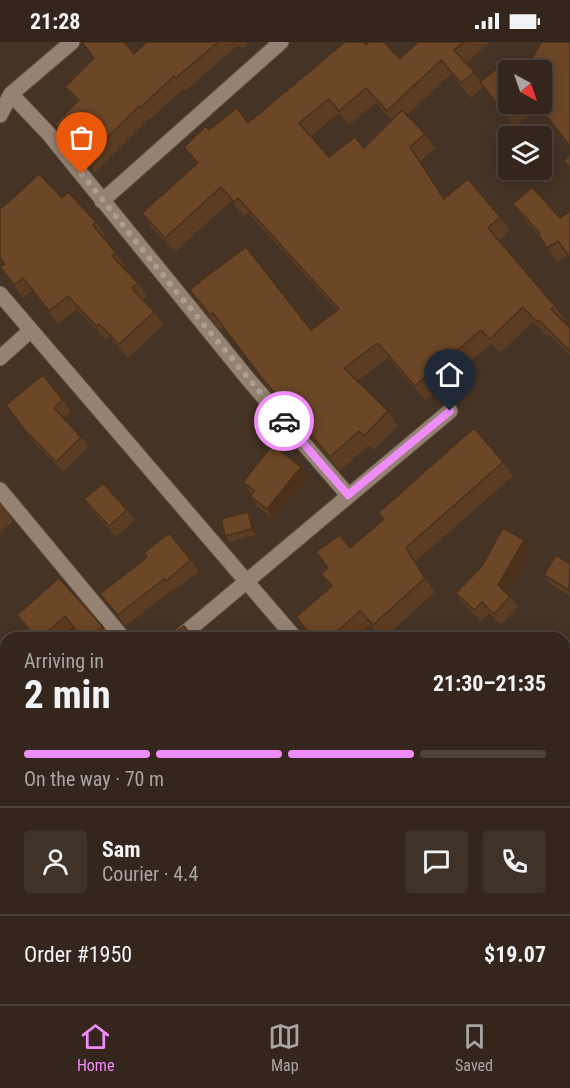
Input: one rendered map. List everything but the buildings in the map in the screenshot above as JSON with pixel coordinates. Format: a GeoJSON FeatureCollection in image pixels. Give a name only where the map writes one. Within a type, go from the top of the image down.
{"type":"FeatureCollection","features":[{"type":"Feature","properties":{"kind":"street"},"geometry":{"type":"LineString","coordinates":[[0,115],[11,94],[72,42]]}},
{"type":"Feature","properties":{"kind":"street"},"geometry":{"type":"LineString","coordinates":[[102,201],[281,42]]}},
{"type":"Feature","properties":{"kind":"street"},"geometry":{"type":"LineString","coordinates":[[11,94],[48,133],[248,379],[348,495]]}},
{"type":"Feature","properties":{"kind":"street"},"geometry":{"type":"LineString","coordinates":[[0,294],[290,632]]}},
{"type":"Feature","properties":{"kind":"street"},"geometry":{"type":"LineString","coordinates":[[0,358],[31,330]]}},
{"type":"Feature","properties":{"kind":"street"},"geometry":{"type":"LineString","coordinates":[[185,632],[450,411]]}},
{"type":"Feature","properties":{"kind":"street"},"geometry":{"type":"LineString","coordinates":[[0,490],[118,632]]}},
{"type":"Feature","properties":{"kind":"way so far"},"geometry":{"type":"LineString","coordinates":[[82,174],[284,421]]}},
{"type":"Feature","properties":{"kind":"route"},"geometry":{"type":"LineString","coordinates":[[284,421],[348,495],[450,411]]}}]}
